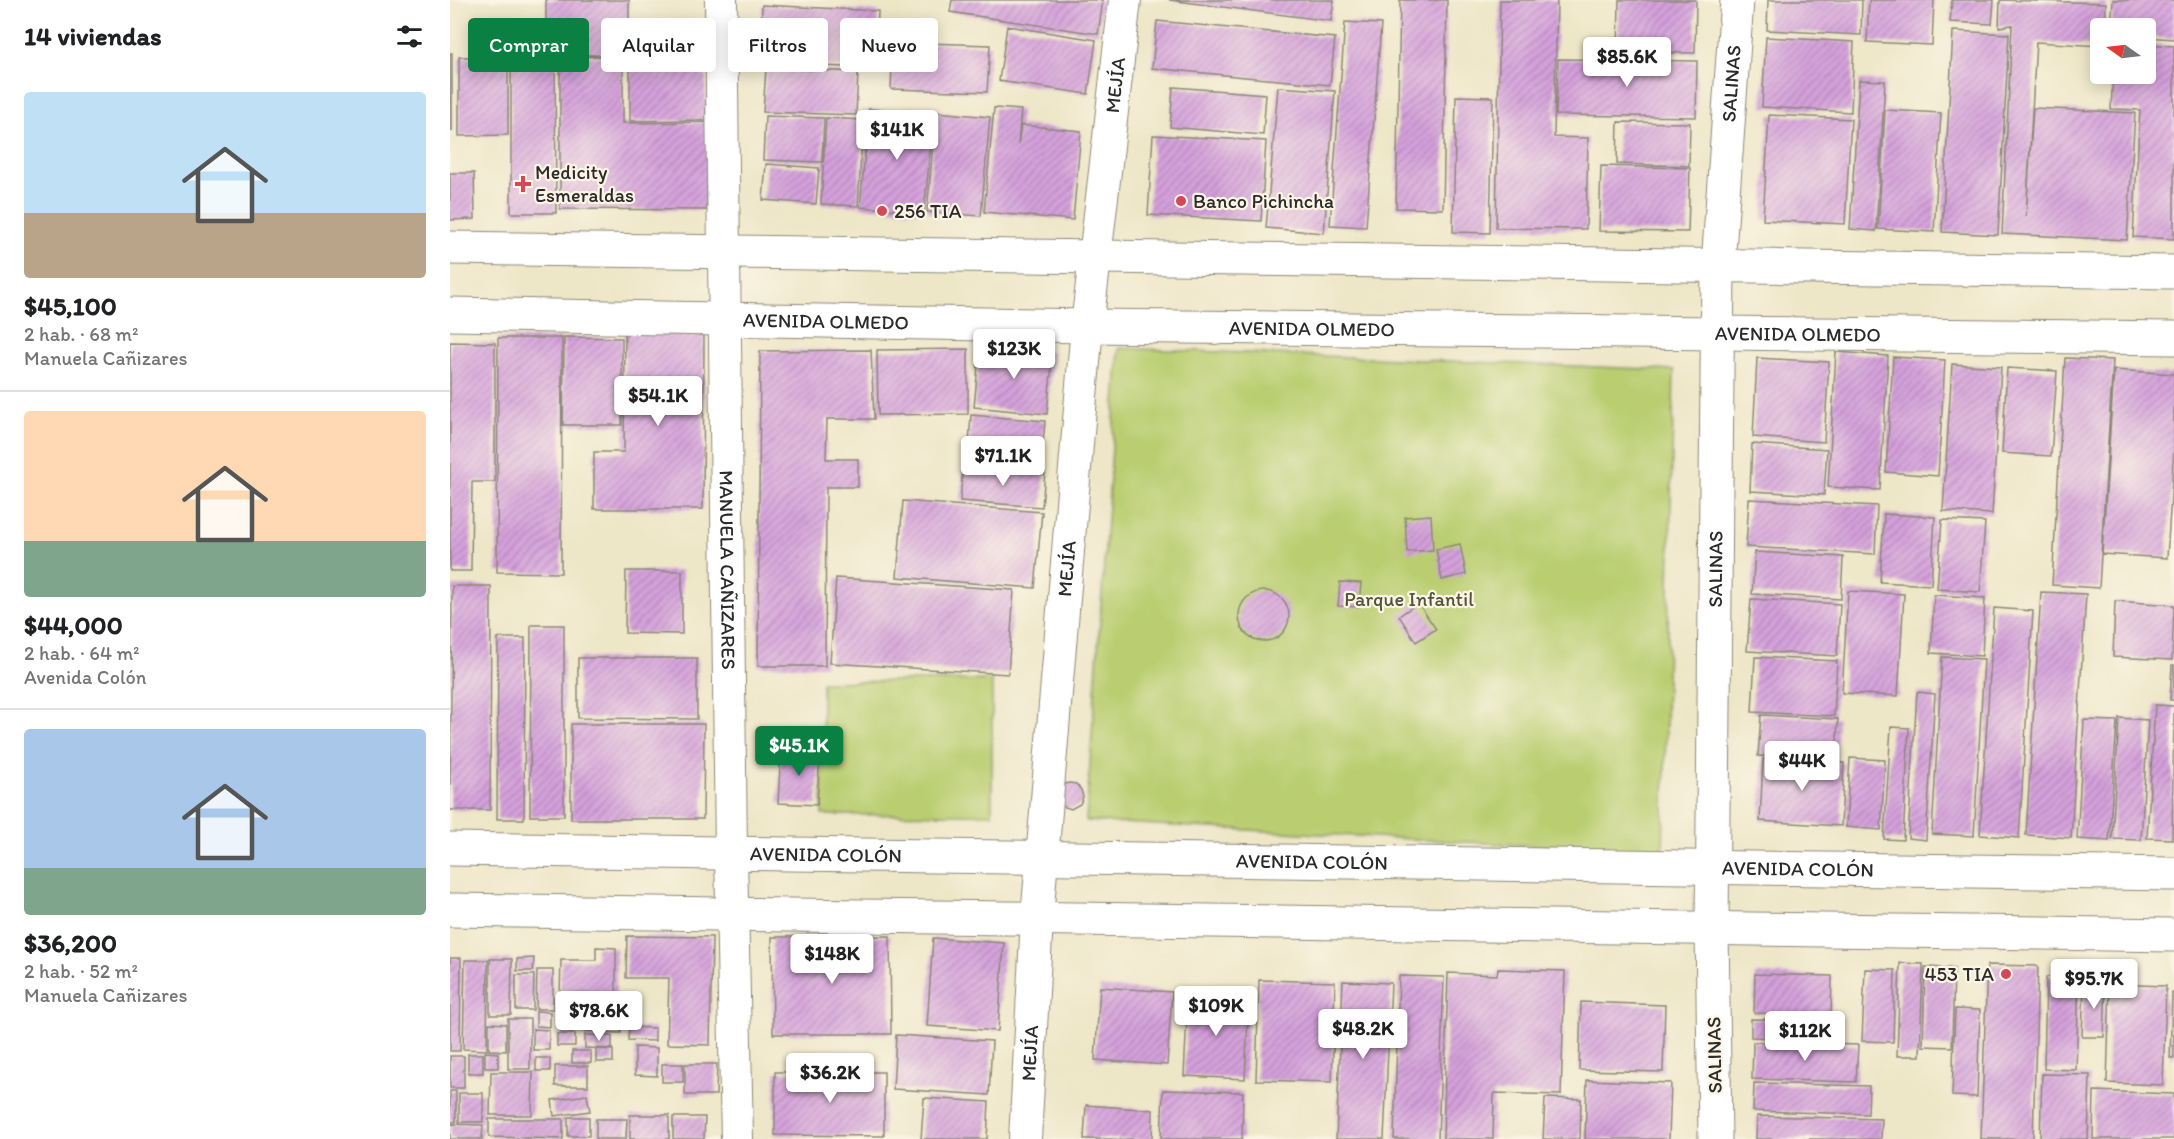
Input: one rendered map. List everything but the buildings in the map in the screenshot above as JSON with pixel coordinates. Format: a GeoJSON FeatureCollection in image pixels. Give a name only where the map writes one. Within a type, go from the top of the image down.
{"type":"FeatureCollection","features":[{"type":"Feature","properties":{"kind":"street","name":"MANUELA CAÑIZARES"},"geometry":{"type":"LineString","coordinates":[[721,0],[731,853],[737,1139]]}},
{"type":"Feature","properties":{"kind":"street","name":"MEJÍA"},"geometry":{"type":"LineString","coordinates":[[1025,1139],[1037,918],[1087,326],[1125,0]]}},
{"type":"Feature","properties":{"kind":"street","name":"SALINAS"},"geometry":{"type":"LineString","coordinates":[[1715,1139],[1712,928],[1718,265],[1737,0]]}},
{"type":"Feature","properties":{"kind":"street"},"geometry":{"type":"LineString","coordinates":[[450,248],[2174,272]]}},
{"type":"Feature","properties":{"kind":"street","name":"AVENIDA OLMEDO"},"geometry":{"type":"LineString","coordinates":[[450,314],[1087,326],[2174,338]]}},
{"type":"Feature","properties":{"kind":"street","name":"AVENIDA COLÓN"},"geometry":{"type":"LineString","coordinates":[[450,849],[2174,874]]}},
{"type":"Feature","properties":{"kind":"street"},"geometry":{"type":"LineString","coordinates":[[450,910],[2174,935]]}},
{"type":"Feature","properties":{"kind":"green space","name":"Parque Infantil"},"geometry":{"type":"Polygon","coordinates":[[[1119,348],[1674,370],[1663,853],[1086,821],[1119,348]]]}},
{"type":"Feature","properties":{"kind":"green space"},"geometry":{"type":"Polygon","coordinates":[[[992,680],[992,814],[822,815],[822,682],[992,680]]]}},
{"type":"Feature","properties":{"kind":"place","name":"Medicity Esmeraldas"},"geometry":{"type":"Point","coordinates":[523,184]}},
{"type":"Feature","properties":{"kind":"place","name":"Banco Pichincha"},"geometry":{"type":"Point","coordinates":[1181,201]}},
{"type":"Feature","properties":{"kind":"place","name":"256 TIA"},"geometry":{"type":"Point","coordinates":[882,211]}},
{"type":"Feature","properties":{"kind":"place","name":"453 TIA"},"geometry":{"type":"Point","coordinates":[2006,974]}}]}
